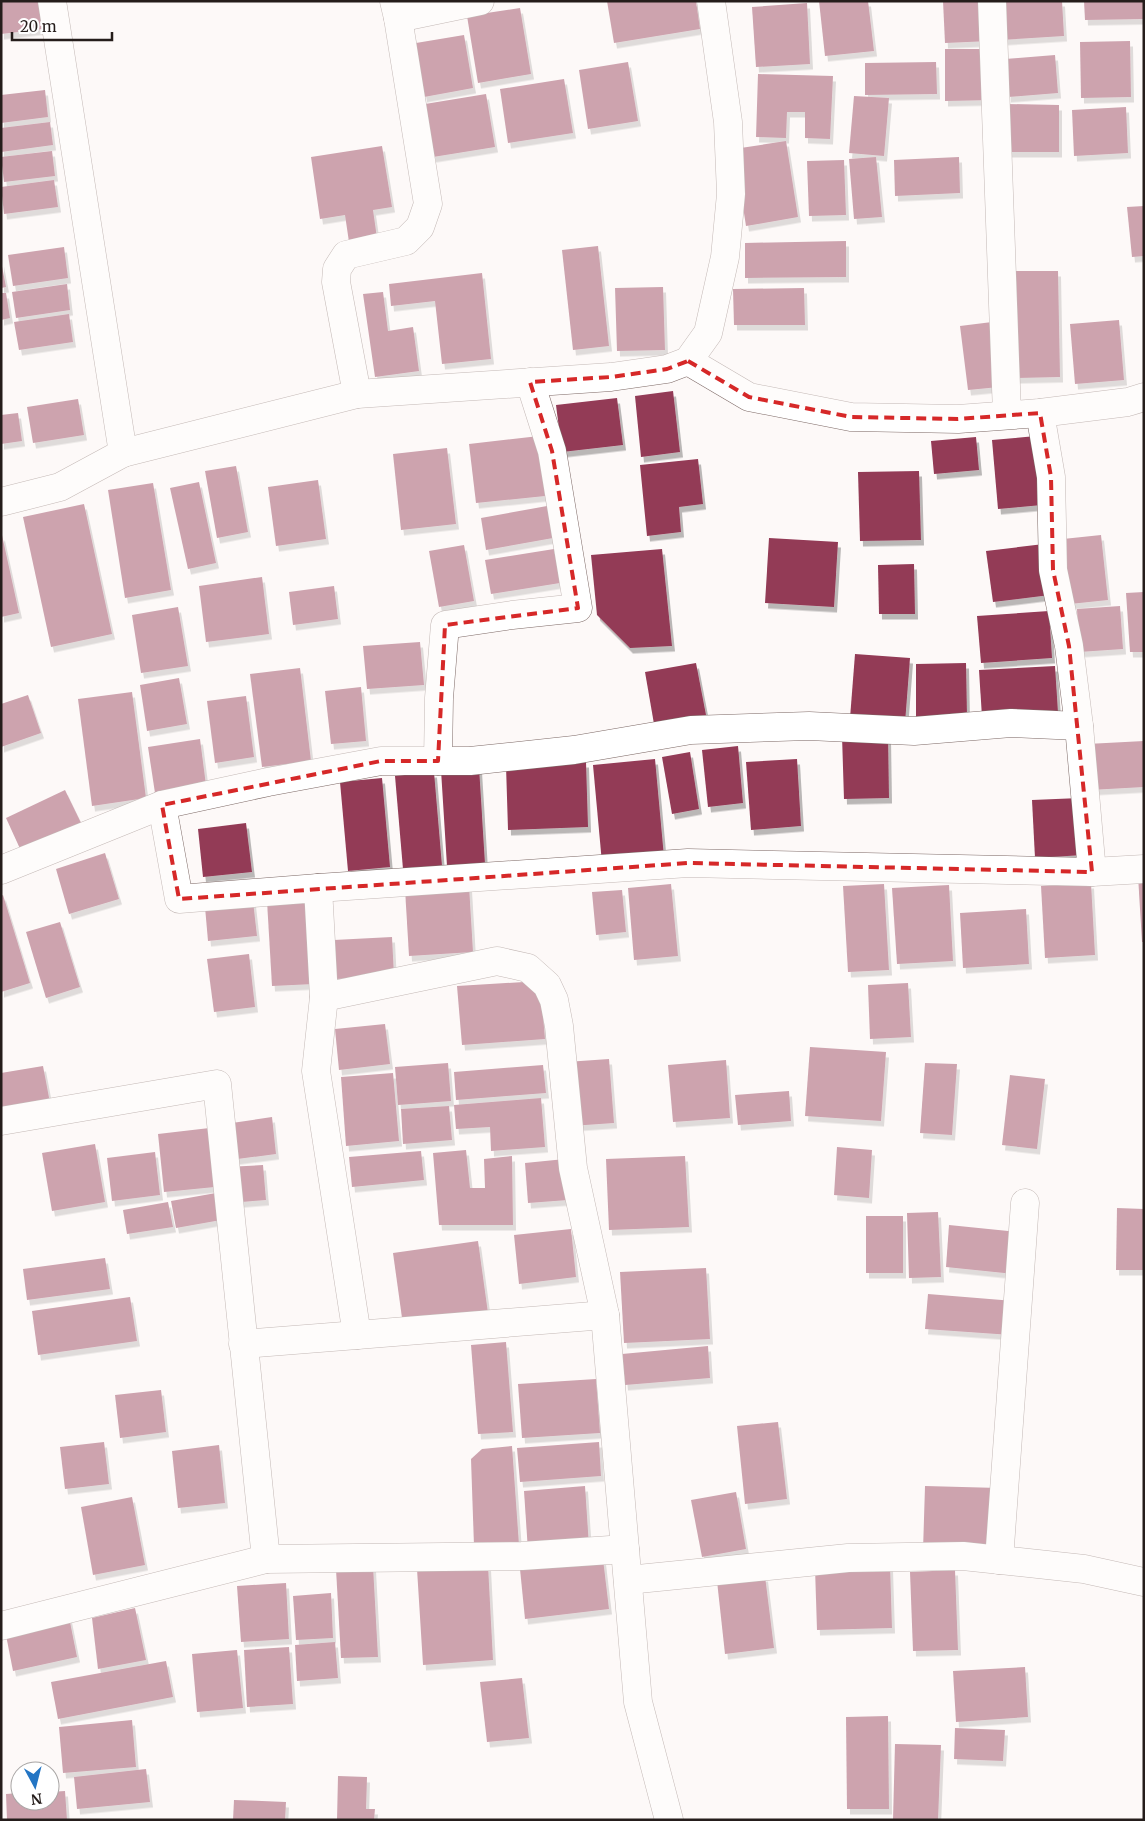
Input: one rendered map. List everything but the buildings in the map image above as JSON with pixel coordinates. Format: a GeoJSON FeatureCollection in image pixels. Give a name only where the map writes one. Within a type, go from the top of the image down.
{"type":"FeatureCollection","features":[{"type":"Feature","properties":{"kind":"street"},"geometry":{"type":"LineString","coordinates":[[52,1],[123,453]]}},
{"type":"Feature","properties":{"kind":"street"},"geometry":{"type":"LineString","coordinates":[[357,394],[336,282],[337,269],[346,255],[406,241],[420,227],[428,204],[396,10],[480,1]]}},
{"type":"Feature","properties":{"kind":"street"},"geometry":{"type":"LineString","coordinates":[[1,502],[60,487],[123,453],[357,394],[620,376],[667,369],[688,361],[708,333],[725,257],[731,194],[728,122],[711,1]]}},
{"type":"Feature","properties":{"kind":"street"},"geometry":{"type":"LineString","coordinates":[[992,1],[1007,414]]}},
{"type":"Feature","properties":{"kind":"street"},"geometry":{"type":"LineString","coordinates":[[688,361],[749,397],[851,418],[958,419],[1040,413],[1128,402],[1144,397]]}},
{"type":"Feature","properties":{"kind":"street"},"geometry":{"type":"LineString","coordinates":[[438,761],[439,698],[445,625],[578,608],[552,451],[530,382]]}},
{"type":"Feature","properties":{"kind":"street"},"geometry":{"type":"LineString","coordinates":[[1040,413],[1051,476],[1053,570],[1069,646],[1079,726],[1092,872]]}},
{"type":"Feature","properties":{"kind":"street"},"geometry":{"type":"LineString","coordinates":[[1,870],[162,805],[268,782],[381,761],[470,761],[574,750],[691,730],[809,726],[914,731],[1011,723],[1079,726]]}},
{"type":"Feature","properties":{"kind":"street"},"geometry":{"type":"LineString","coordinates":[[162,805],[180,899],[688,863],[1092,872],[1144,869]]}},
{"type":"Feature","properties":{"kind":"street"},"geometry":{"type":"LineString","coordinates":[[318,888],[324,997],[316,1071],[357,1335]]}},
{"type":"Feature","properties":{"kind":"street"},"geometry":{"type":"LineString","coordinates":[[324,997],[497,961],[528,968],[547,985],[554,1000],[559,1026],[572,1168],[605,1315],[638,1702],[669,1820]]}},
{"type":"Feature","properties":{"kind":"street"},"geometry":{"type":"LineString","coordinates":[[1,1121],[217,1084],[266,1560]]}},
{"type":"Feature","properties":{"kind":"street"},"geometry":{"type":"LineString","coordinates":[[999,1560],[1025,1203]]}},
{"type":"Feature","properties":{"kind":"street"},"geometry":{"type":"LineString","coordinates":[[243,1344],[605,1315]]}},
{"type":"Feature","properties":{"kind":"street"},"geometry":{"type":"LineString","coordinates":[[1,1626],[266,1560],[522,1556],[625,1549]]}},
{"type":"Feature","properties":{"kind":"street"},"geometry":{"type":"LineString","coordinates":[[628,1580],[848,1558],[963,1556],[1084,1569],[1144,1582]]}},
{"type":"Feature","properties":{"kind":"highlighted area"},"geometry":{"type":"Polygon","coordinates":[[[688,361],[749,397],[851,417],[958,419],[1040,413],[1051,477],[1053,570],[1069,646],[1092,872],[688,863],[179,899],[162,805],[381,761],[438,761],[445,625],[578,608],[552,451],[530,382],[611,377],[667,369],[688,361]]]}}]}
